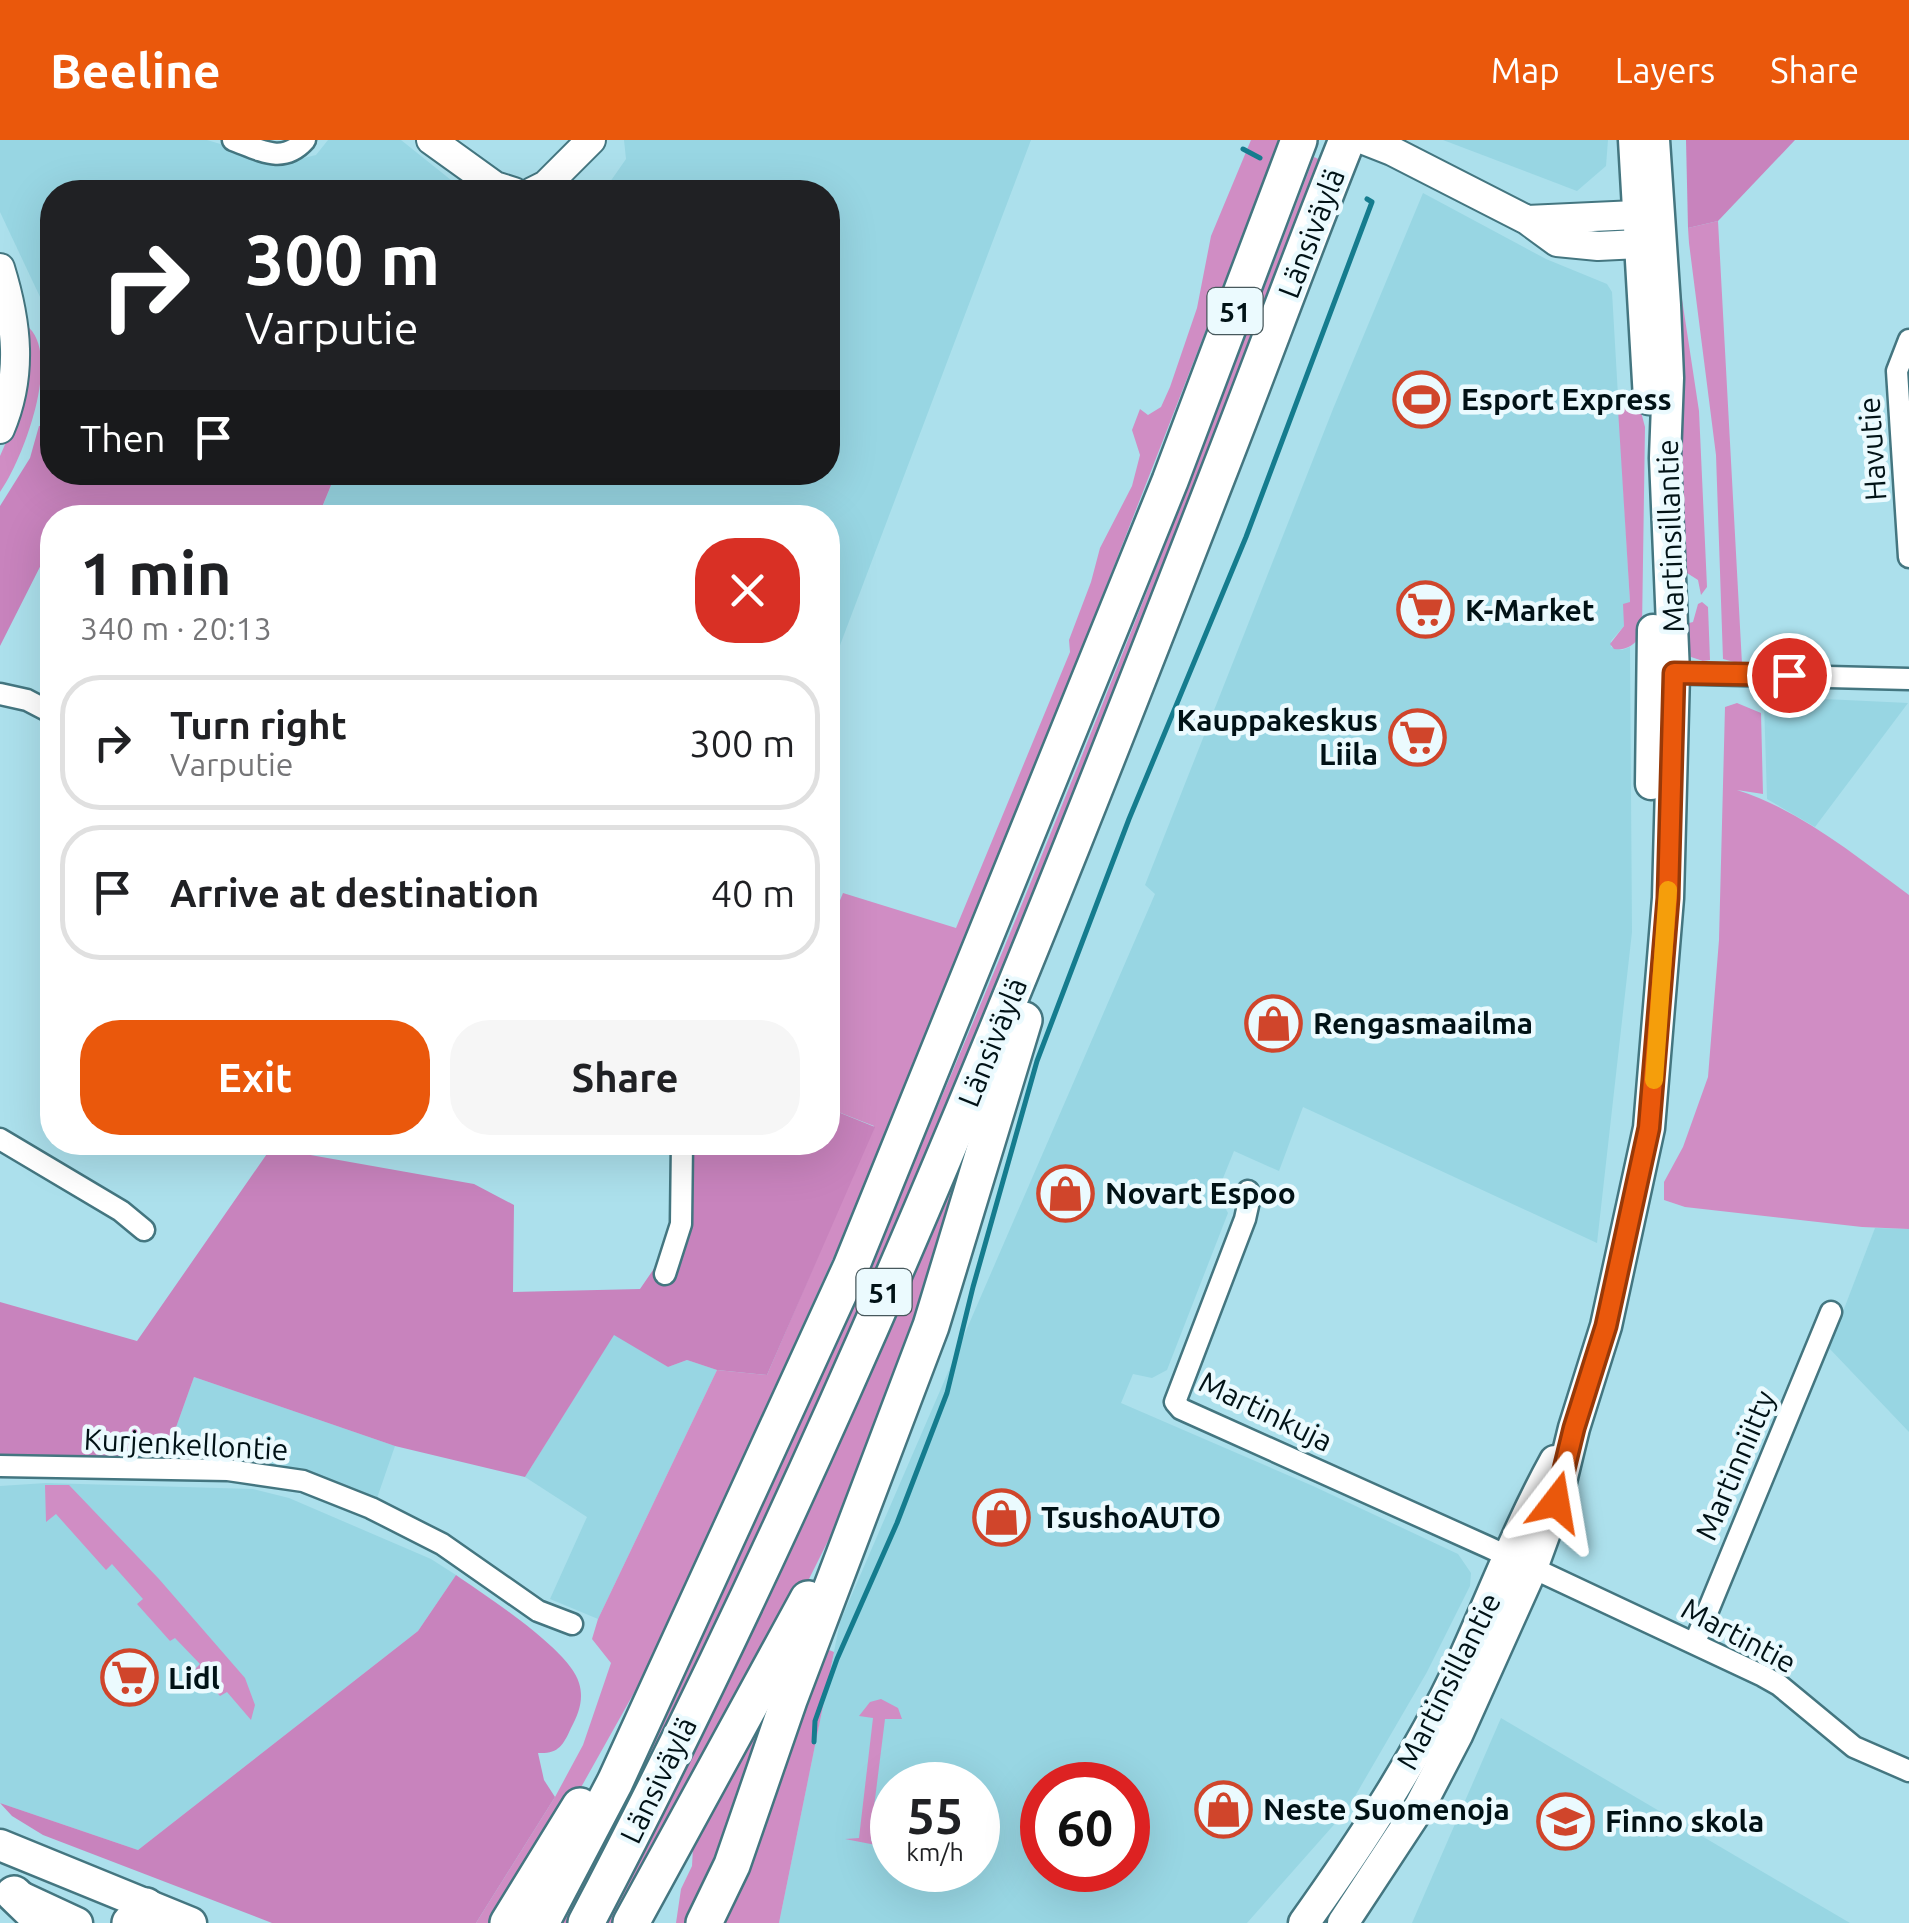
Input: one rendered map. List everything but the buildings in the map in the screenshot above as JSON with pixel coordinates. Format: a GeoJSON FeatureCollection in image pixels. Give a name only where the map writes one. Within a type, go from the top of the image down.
{"type":"FeatureCollection","features":[{"type":"Feature","properties":{"kind":"highway","name":"Länsiväylä"},"geometry":{"type":"LineString","coordinates":[[541,1923],[615,1782],[852,1267],[1170,482],[1299,140]]}},
{"type":"Feature","properties":{"kind":"highway","name":"Länsiväylä"},"geometry":{"type":"LineString","coordinates":[[586,1923],[783,1523],[984,1064],[1351,143]]}},
{"type":"Feature","properties":{"kind":"highway"},"geometry":{"type":"LineString","coordinates":[[704,1923],[732,1865],[789,1700],[936,1311],[1022,1024],[1136,724],[1151,647]]}},
{"type":"Feature","properties":{"kind":"highway"},"geometry":{"type":"LineString","coordinates":[[631,1923],[809,1598],[878,1460]]}},
{"type":"Feature","properties":{"kind":"highway"},"geometry":{"type":"LineString","coordinates":[[508,1923],[600,1773],[734,1524]]}},
{"type":"Feature","properties":{"kind":"highway"},"geometry":{"type":"LineString","coordinates":[[7,1891],[44,1923]]}},
{"type":"Feature","properties":{"kind":"main road"},"geometry":{"type":"LineString","coordinates":[[432,140],[487,180]]}},
{"type":"Feature","properties":{"kind":"main road"},"geometry":{"type":"LineString","coordinates":[[560,170],[574,140]]}},
{"type":"Feature","properties":{"kind":"main road"},"geometry":{"type":"LineString","coordinates":[[551,180],[591,140]]}},
{"type":"Feature","properties":{"kind":"main road","name":"Martinsillantie"},"geometry":{"type":"LineString","coordinates":[[1343,1923],[1420,1806],[1448,1753],[1520,1562],[1537,1494],[1574,1428],[1610,1310],[1637,1171],[1632,1130],[1663,673],[1668,378],[1634,140]]}},
{"type":"Feature","properties":{"kind":"main road","name":"Martinsillantie"},"geometry":{"type":"LineString","coordinates":[[1645,229],[1654,140]]}},
{"type":"Feature","properties":{"kind":"main road"},"geometry":{"type":"LineString","coordinates":[[1351,143],[1392,150],[1527,220],[1645,229]]}},
{"type":"Feature","properties":{"kind":"main road"},"geometry":{"type":"LineString","coordinates":[[0,268],[10,301],[17,359],[0,429]]}},
{"type":"Feature","properties":{"kind":"main road","name":"Martinsillantie"},"geometry":{"type":"LineString","coordinates":[[1304,1923],[1425,1735],[1520,1562]]}},
{"type":"Feature","properties":{"kind":"main road"},"geometry":{"type":"LineString","coordinates":[[0,1844],[140,1917],[190,1923]]}},
{"type":"Feature","properties":{"kind":"main road"},"geometry":{"type":"LineString","coordinates":[[7,1891],[77,1923]]}},
{"type":"Feature","properties":{"kind":"street"},"geometry":{"type":"LineString","coordinates":[[234,140],[277,156],[296,150],[305,140]]}},
{"type":"Feature","properties":{"kind":"street","name":"Havutie"},"geometry":{"type":"LineString","coordinates":[[1909,340],[1897,371],[1906,461],[1909,557]]}},
{"type":"Feature","properties":{"kind":"street"},"geometry":{"type":"LineString","coordinates":[[1663,673],[1909,679]]}},
{"type":"Feature","properties":{"kind":"street"},"geometry":{"type":"LineString","coordinates":[[0,694],[40,706]]}},
{"type":"Feature","properties":{"kind":"street"},"geometry":{"type":"LineString","coordinates":[[0,1140],[121,1211],[144,1230]]}},
{"type":"Feature","properties":{"kind":"street"},"geometry":{"type":"LineString","coordinates":[[665,1274],[680,1224],[682,1155]]}},
{"type":"Feature","properties":{"kind":"street","name":"Martinkuja"},"geometry":{"type":"LineString","coordinates":[[1248,1191],[1245,1219],[1175,1402],[1181,1410],[1520,1562]]}},
{"type":"Feature","properties":{"kind":"street","name":"Martinniitty"},"geometry":{"type":"LineString","coordinates":[[1694,1642],[1831,1312]]}},
{"type":"Feature","properties":{"kind":"street","name":"Kurjenkellontie"},"geometry":{"type":"LineString","coordinates":[[0,1466],[228,1470],[303,1481],[371,1508],[442,1544],[538,1610],[572,1624]]}},
{"type":"Feature","properties":{"kind":"street","name":"Martintie"},"geometry":{"type":"LineString","coordinates":[[1520,1562],[1778,1684],[1854,1747],[1909,1771]]}},
{"type":"Feature","properties":{"kind":"shaded area"},"geometry":{"type":"Polygon","coordinates":[[[0,140],[207,140],[283,163],[316,155],[328,140],[401,140],[451,180],[40,180],[40,297],[0,212],[0,140]]]}},
{"type":"Feature","properties":{"kind":"shaded area"},"geometry":{"type":"Polygon","coordinates":[[[624,140],[1031,140],[840,645],[840,505],[323,505],[331,485],[840,485],[840,180],[611,180],[626,159],[624,140]]]}},
{"type":"Feature","properties":{"kind":"shaded area"},"geometry":{"type":"Polygon","coordinates":[[[1251,140],[1280,140],[1070,679],[860,1199],[644,1675],[570,1807],[496,1923],[476,1923],[583,1745],[611,1663],[592,1639],[598,1619],[717,1370],[767,1375],[874,1126],[840,1113],[843,893],[956,928],[1070,652],[1069,640],[1100,548],[1132,486],[1140,455],[1132,430],[1140,409],[1148,415],[1161,407],[1170,387],[1197,308],[1211,236],[1251,140]]]}},
{"type":"Feature","properties":{"kind":"shaded area"},"geometry":{"type":"Polygon","coordinates":[[[1443,140],[1608,140],[1606,166],[1577,191],[1443,140]]]}},
{"type":"Feature","properties":{"kind":"shaded area"},"geometry":{"type":"Polygon","coordinates":[[[1686,140],[1795,140],[1718,221],[1688,228],[1686,140]]]}},
{"type":"Feature","properties":{"kind":"shaded area"},"geometry":{"type":"Polygon","coordinates":[[[1314,157],[1325,162],[1119,694],[837,1372],[571,1923],[558,1923],[666,1708],[867,1272],[1053,829],[1314,157]]]}},
{"type":"Feature","properties":{"kind":"shaded area"},"geometry":{"type":"Polygon","coordinates":[[[1671,189],[1680,286],[1699,411],[1707,587],[1701,595],[1698,580],[1687,573],[1677,533],[1671,189]]]}},
{"type":"Feature","properties":{"kind":"shaded area"},"geometry":{"type":"Polygon","coordinates":[[[1423,193],[1546,259],[1607,284],[1612,292],[1630,603],[1624,626],[1611,641],[1611,647],[1630,647],[1632,932],[1597,1243],[1303,1107],[1279,1171],[1234,1151],[1217,1193],[1228,1213],[1167,1370],[1152,1378],[1133,1374],[1121,1403],[1458,1554],[1471,1573],[1470,1586],[1427,1672],[1347,1810],[1247,1923],[779,1923],[840,1622],[1155,894],[1145,885],[1423,193]]]}},
{"type":"Feature","properties":{"kind":"shaded area"},"geometry":{"type":"Polygon","coordinates":[[[1718,221],[1742,664],[1723,659],[1716,455],[1688,228],[1718,221]]]}},
{"type":"Feature","properties":{"kind":"shaded area"},"geometry":{"type":"Polygon","coordinates":[[[26,325],[37,339],[40,383],[28,434],[0,492],[0,456],[27,359],[26,325]]]}},
{"type":"Feature","properties":{"kind":"shaded area"},"geometry":{"type":"Polygon","coordinates":[[[1635,389],[1645,427],[1642,628],[1633,644],[1614,649],[1610,644],[1624,626],[1623,604],[1630,602],[1618,409],[1629,401],[1635,389]]]}},
{"type":"Feature","properties":{"kind":"shaded area"},"geometry":{"type":"Polygon","coordinates":[[[39,426],[40,485],[331,485],[323,505],[40,505],[40,567],[0,646],[0,506],[30,458],[39,426]]]}},
{"type":"Feature","properties":{"kind":"shaded area"},"geometry":{"type":"Polygon","coordinates":[[[1702,602],[1708,607],[1710,660],[1703,661],[1691,657],[1687,646],[1689,623],[1702,602]]]}},
{"type":"Feature","properties":{"kind":"shaded area"},"geometry":{"type":"Polygon","coordinates":[[[1824,699],[1908,703],[1815,827],[1767,799],[1764,703],[1824,699]]]}},
{"type":"Feature","properties":{"kind":"shaded area"},"geometry":{"type":"Polygon","coordinates":[[[1737,703],[1761,713],[1763,794],[1737,790],[1805,822],[1909,895],[1909,1229],[1685,1207],[1664,1200],[1664,1182],[1683,1147],[1708,1077],[1719,940],[1725,707],[1737,703]]]}},
{"type":"Feature","properties":{"kind":"shaded area"},"geometry":{"type":"Polygon","coordinates":[[[840,1113],[875,1127],[767,1375],[717,1370],[687,1360],[668,1367],[614,1335],[525,1477],[395,1446],[194,1377],[174,1433],[176,1459],[0,1456],[0,1302],[137,1341],[266,1155],[310,1155],[474,1184],[514,1205],[513,1292],[640,1289],[686,1222],[689,1155],[840,1155],[840,1113]]]}},
{"type":"Feature","properties":{"kind":"shaded area"},"geometry":{"type":"Polygon","coordinates":[[[971,1142],[939,1272],[847,1503],[801,1595],[621,1923],[607,1923],[811,1506],[971,1142]]]}},
{"type":"Feature","properties":{"kind":"shaded area"},"geometry":{"type":"Polygon","coordinates":[[[1875,1228],[1909,1229],[1909,1432],[1829,1348],[1875,1228]]]}},
{"type":"Feature","properties":{"kind":"shaded area"},"geometry":{"type":"Polygon","coordinates":[[[614,1334],[668,1367],[687,1360],[717,1370],[598,1619],[550,1599],[587,1517],[525,1477],[614,1334]]]}},
{"type":"Feature","properties":{"kind":"shaded area"},"geometry":{"type":"Polygon","coordinates":[[[194,1377],[395,1446],[376,1501],[319,1476],[258,1463],[176,1459],[174,1433],[194,1377]]]}},
{"type":"Feature","properties":{"kind":"shaded area"},"geometry":{"type":"Polygon","coordinates":[[[46,1483],[253,1489],[289,1498],[431,1559],[456,1575],[418,1631],[138,1850],[0,1803],[0,1486],[46,1483]]]}},
{"type":"Feature","properties":{"kind":"shaded area"},"geometry":{"type":"Polygon","coordinates":[[[45,1485],[69,1485],[159,1579],[245,1678],[255,1705],[251,1720],[227,1692],[220,1696],[195,1669],[200,1664],[175,1638],[170,1641],[137,1604],[143,1599],[112,1564],[106,1570],[56,1514],[46,1522],[45,1485]]]}},
{"type":"Feature","properties":{"kind":"shaded area"},"geometry":{"type":"Polygon","coordinates":[[[456,1575],[525,1624],[560,1655],[579,1683],[581,1695],[576,1717],[562,1744],[550,1752],[538,1753],[544,1780],[555,1797],[476,1923],[272,1923],[43,1835],[12,1816],[0,1803],[138,1850],[418,1631],[456,1575]]]}},
{"type":"Feature","properties":{"kind":"shaded area"},"geometry":{"type":"Polygon","coordinates":[[[824,1648],[834,1652],[779,1923],[717,1923],[824,1648]]]}},
{"type":"Feature","properties":{"kind":"shaded area"},"geometry":{"type":"Polygon","coordinates":[[[792,1650],[692,1923],[676,1923],[681,1889],[692,1866],[693,1847],[704,1814],[792,1650]]]}},
{"type":"Feature","properties":{"kind":"shaded area"},"geometry":{"type":"Polygon","coordinates":[[[881,1699],[898,1708],[902,1719],[885,1719],[880,1762],[870,1762],[870,1844],[845,1839],[859,1838],[873,1718],[859,1716],[870,1702],[881,1699]]]}},
{"type":"Feature","properties":{"kind":"shaded area","name":"Finno skola"},"geometry":{"type":"Polygon","coordinates":[[[1501,1718],[1850,1923],[1412,1923],[1501,1718]]]}},
{"type":"Feature","properties":{"kind":"waterway"},"geometry":{"type":"LineString","coordinates":[[1243,149],[1260,158]]}},
{"type":"Feature","properties":{"kind":"waterway"},"geometry":{"type":"LineString","coordinates":[[814,1742],[815,1721],[837,1659],[897,1523],[947,1393],[1037,1061],[1129,819],[1246,537],[1372,202],[1367,199]]}},
{"type":"Feature","properties":{"kind":"slow traffic"},"geometry":{"type":"LineString","coordinates":[[1654,1080],[1668,890]]}},
{"type":"Feature","properties":{"kind":"place","name":"Esport Express"},"geometry":{"type":"Point","coordinates":[1422,399]}},
{"type":"Feature","properties":{"kind":"place","name":"K-Market"},"geometry":{"type":"Point","coordinates":[1426,610]}},
{"type":"Feature","properties":{"kind":"place","name":"Kauppakeskus Liila"},"geometry":{"type":"Point","coordinates":[1417,737]}},
{"type":"Feature","properties":{"kind":"place","name":"Rengasmaailma"},"geometry":{"type":"Point","coordinates":[1274,1023]}},
{"type":"Feature","properties":{"kind":"place","name":"Novart Espoo"},"geometry":{"type":"Point","coordinates":[1066,1193]}},
{"type":"Feature","properties":{"kind":"place","name":"TsushoAUTO"},"geometry":{"type":"Point","coordinates":[1002,1517]}},
{"type":"Feature","properties":{"kind":"place","name":"Lidl"},"geometry":{"type":"Point","coordinates":[129,1678]}},
{"type":"Feature","properties":{"kind":"place","name":"Neste Suomenoja"},"geometry":{"type":"Point","coordinates":[1224,1809]}},
{"type":"Feature","properties":{"kind":"place","name":"Finno skola"},"geometry":{"type":"Point","coordinates":[1566,1821]}},
{"type":"Feature","properties":{"kind":"route"},"geometry":{"type":"LineString","coordinates":[[1556,1502],[1606,1326],[1649,1128],[1668,898],[1674,673],[1789,675]]}}]}
